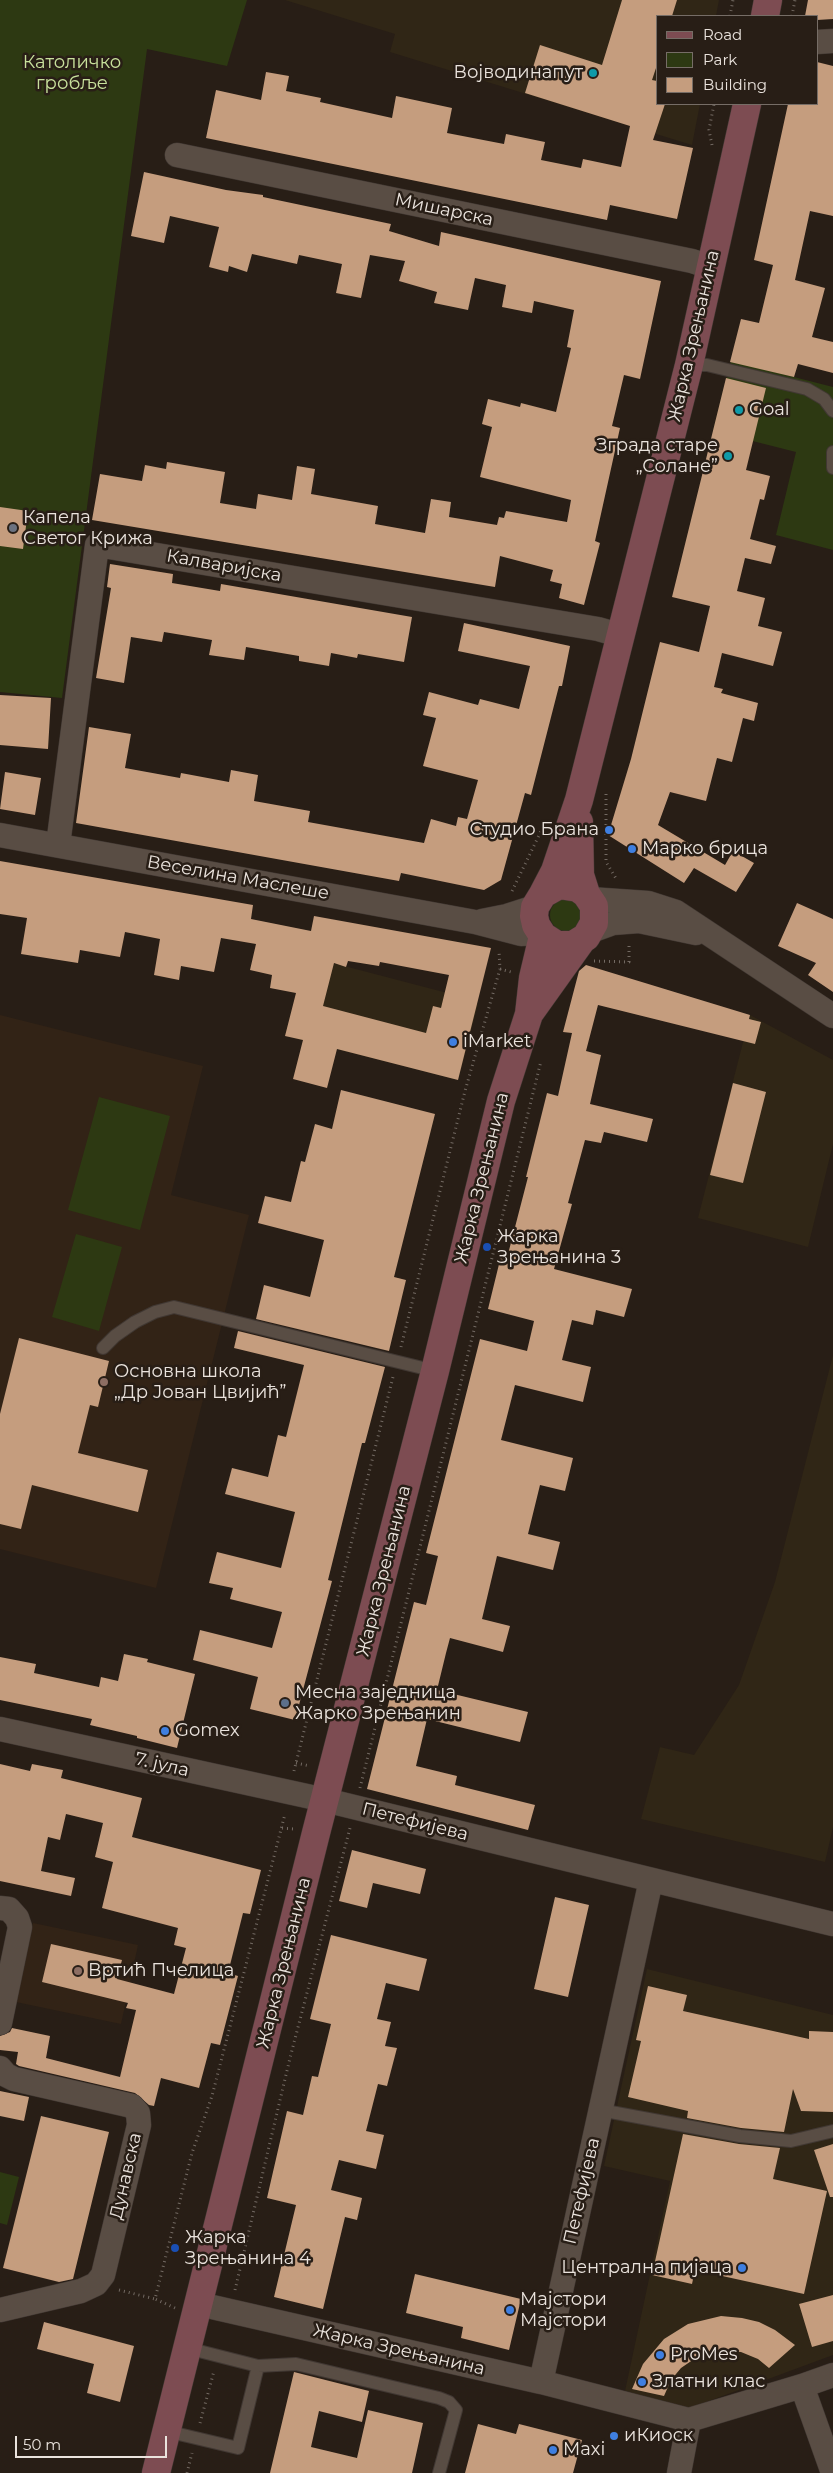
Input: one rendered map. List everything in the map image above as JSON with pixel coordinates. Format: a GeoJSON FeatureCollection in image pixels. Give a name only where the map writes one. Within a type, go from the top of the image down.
{"type":"FeatureCollection","features":[{"type":"Feature","properties":{"kind":"main road"},"geometry":{"type":"LineString","coordinates":[[765,15],[768,0]]}},
{"type":"Feature","properties":{"kind":"main road","name":"Жарка Зрењанина"},"geometry":{"type":"LineString","coordinates":[[156,2473],[435,1372],[500,1101],[529,1014],[540,918],[579,800],[619,635],[689,364],[747,105]]}},
{"type":"Feature","properties":{"kind":"main road","name":"Жарка Зрењанина"},"geometry":{"type":"LineString","coordinates":[[529,1014],[587,944],[595,915],[580,875],[579,800]]}},
{"type":"Feature","properties":{"kind":"main road"},"geometry":{"type":"LineString","coordinates":[[587,944],[557,945],[540,918],[560,885],[578,888],[588,896]]}},
{"type":"Feature","properties":{"kind":"street"},"geometry":{"type":"LineString","coordinates":[[818,42],[833,40]]}},
{"type":"Feature","properties":{"kind":"street","name":"Мишарска"},"geometry":{"type":"LineString","coordinates":[[177,155],[692,261],[710,267]]}},
{"type":"Feature","properties":{"kind":"street","name":"Калваријска"},"geometry":{"type":"LineString","coordinates":[[58,845],[97,545],[598,629],[619,635]]}},
{"type":"Feature","properties":{"kind":"street","name":"Веселина Маслеше"},"geometry":{"type":"LineString","coordinates":[[0,835],[475,922],[507,916],[540,918]]}},
{"type":"Feature","properties":{"kind":"street"},"geometry":{"type":"LineString","coordinates":[[588,896],[653,922],[688,933],[705,933],[722,942],[833,1016]]}},
{"type":"Feature","properties":{"kind":"street"},"geometry":{"type":"LineString","coordinates":[[587,944],[604,925],[629,911]]}},
{"type":"Feature","properties":{"kind":"street","name":"7. јула"},"geometry":{"type":"LineString","coordinates":[[0,1729],[289,1794],[325,1800]]}},
{"type":"Feature","properties":{"kind":"street","name":"Петефијева"},"geometry":{"type":"LineString","coordinates":[[325,1800],[833,1924]]}},
{"type":"Feature","properties":{"kind":"street","name":"Петефијева"},"geometry":{"type":"LineString","coordinates":[[540,2382],[651,1880]]}},
{"type":"Feature","properties":{"kind":"street"},"geometry":{"type":"LineString","coordinates":[[0,1908],[9,1909],[17,1918],[20,1927],[0,2023]]}},
{"type":"Feature","properties":{"kind":"street","name":"Дунавска"},"geometry":{"type":"LineString","coordinates":[[0,2068],[6,2075],[14,2079],[132,2106],[138,2113],[139,2125],[103,2275],[96,2284]]}},
{"type":"Feature","properties":{"kind":"street"},"geometry":{"type":"LineString","coordinates":[[0,2310],[81,2291],[96,2284]]}},
{"type":"Feature","properties":{"kind":"street","name":"Жарка Зрењанина"},"geometry":{"type":"LineString","coordinates":[[197,2310],[230,2311],[540,2382]]}},
{"type":"Feature","properties":{"kind":"street"},"geometry":{"type":"LineString","coordinates":[[540,2382],[689,2420],[833,2375]]}},
{"type":"Feature","properties":{"kind":"street"},"geometry":{"type":"LineString","coordinates":[[802,2386],[832,2473]]}},
{"type":"Feature","properties":{"kind":"street"},"geometry":{"type":"LineString","coordinates":[[679,2473],[689,2420]]}},
{"type":"Feature","properties":{"kind":"lane"},"geometry":{"type":"LineString","coordinates":[[689,364],[707,366],[807,389],[824,400],[833,411]]}},
{"type":"Feature","properties":{"kind":"lane"},"geometry":{"type":"LineString","coordinates":[[833,452],[831,462],[833,468]]}},
{"type":"Feature","properties":{"kind":"lane"},"geometry":{"type":"LineString","coordinates":[[103,1348],[115,1336],[135,1322],[155,1312],[174,1307],[435,1372]]}},
{"type":"Feature","properties":{"kind":"lane"},"geometry":{"type":"LineString","coordinates":[[600,2110],[740,2136],[774,2140],[791,2141],[833,2131]]}},
{"type":"Feature","properties":{"kind":"lane"},"geometry":{"type":"LineString","coordinates":[[187,2348],[258,2366],[296,2364],[449,2402],[456,2410],[439,2473]]}},
{"type":"Feature","properties":{"kind":"lane"},"geometry":{"type":"LineString","coordinates":[[166,2431],[238,2448],[258,2366]]}},
{"type":"Feature","properties":{"kind":"path"},"geometry":{"type":"LineString","coordinates":[[730,15],[733,0]]}},
{"type":"Feature","properties":{"kind":"path"},"geometry":{"type":"LineString","coordinates":[[792,15],[795,0]]}},
{"type":"Feature","properties":{"kind":"path"},"geometry":{"type":"LineString","coordinates":[[713,149],[709,130],[714,105]]}},
{"type":"Feature","properties":{"kind":"path"},"geometry":{"type":"LineString","coordinates":[[587,944],[629,962],[629,911],[606,862],[606,791]]}},
{"type":"Feature","properties":{"kind":"path"},"geometry":{"type":"LineString","coordinates":[[510,894],[544,826]]}},
{"type":"Feature","properties":{"kind":"path"},"geometry":{"type":"LineString","coordinates":[[155,2299],[192,2153],[212,2096],[465,1092],[500,969],[499,952],[478,934],[475,922]]}},
{"type":"Feature","properties":{"kind":"path"},"geometry":{"type":"LineString","coordinates":[[230,2311],[290,2058],[355,1807],[542,1056]]}},
{"type":"Feature","properties":{"kind":"path"},"geometry":{"type":"LineString","coordinates":[[96,2284],[197,2310]]}},
{"type":"Feature","properties":{"kind":"path"},"geometry":{"type":"LineString","coordinates":[[187,2473],[218,2356]]}},
{"type":"Feature","properties":{"kind":"shaded area"},"geometry":{"type":"Polygon","coordinates":[[[285,0],[719,0],[716,15],[656,15],[656,105],[700,105],[692,145],[390,52],[395,34],[285,0]]]}},
{"type":"Feature","properties":{"kind":"shaded area"},"geometry":{"type":"Polygon","coordinates":[[[306,956],[455,995],[455,998],[478,1004],[458,1080],[285,1036],[306,956]]]}},
{"type":"Feature","properties":{"kind":"shaded area","name":"Основна школа „Др Јован Цвијић”"},"geometry":{"type":"Polygon","coordinates":[[[0,1015],[203,1066],[171,1195],[249,1215],[156,1588],[0,1549],[0,1015]]]}},
{"type":"Feature","properties":{"kind":"shaded area"},"geometry":{"type":"Polygon","coordinates":[[[750,1015],[833,1060],[833,1144],[808,1247],[698,1218],[750,1015]]]}},
{"type":"Feature","properties":{"kind":"shaded area"},"geometry":{"type":"Polygon","coordinates":[[[833,1355],[833,1827],[825,1862],[641,1819],[660,1747],[694,1755],[739,1685],[775,1582],[833,1355]]]}},
{"type":"Feature","properties":{"kind":"shaded area","name":"Вртић Пчелица"},"geometry":{"type":"Polygon","coordinates":[[[33,1923],[138,1945],[121,2024],[16,2002],[33,1923]]]}},
{"type":"Feature","properties":{"kind":"shaded area","name":"Централна пијаца"},"geometry":{"type":"Polygon","coordinates":[[[647,1969],[833,2015],[833,2355],[690,2408],[625,2391],[670,2181],[604,2166],[647,1969]]]}},
{"type":"Feature","properties":{"kind":"green space","name":"Католичко гробље"},"geometry":{"type":"Polygon","coordinates":[[[0,0],[247,0],[227,66],[147,49],[62,698],[0,692],[0,0]]]}},
{"type":"Feature","properties":{"kind":"green space"},"geometry":{"type":"Polygon","coordinates":[[[731,361],[833,387],[833,550],[776,535],[796,452],[713,431],[731,361]]]}},
{"type":"Feature","properties":{"kind":"green space"},"geometry":{"type":"Polygon","coordinates":[[[566,899],[572,900],[577,904],[581,909],[581,921],[577,926],[572,930],[566,931],[560,930],[555,926],[551,921],[550,915],[551,909],[555,904],[560,900],[566,899]]]}},
{"type":"Feature","properties":{"kind":"green space"},"geometry":{"type":"Polygon","coordinates":[[[99,1097],[170,1116],[140,1230],[68,1210],[99,1097]]]}},
{"type":"Feature","properties":{"kind":"green space"},"geometry":{"type":"Polygon","coordinates":[[[76,1234],[122,1247],[99,1331],[52,1317],[76,1234]]]}},
{"type":"Feature","properties":{"kind":"green space"},"geometry":{"type":"Polygon","coordinates":[[[0,2172],[19,2177],[7,2225],[0,2223],[0,2172]]]}},
{"type":"Feature","properties":{"kind":"building"},"geometry":{"type":"Polygon","coordinates":[[[622,0],[677,0],[672,15],[656,15],[656,68],[652,80],[656,81],[656,105],[665,105],[653,140],[693,148],[677,219],[610,205],[607,220],[206,138],[216,90],[261,100],[266,72],[289,76],[286,91],[321,98],[320,102],[392,118],[396,96],[452,108],[447,133],[504,144],[506,134],[545,142],[541,160],[581,168],[583,159],[621,167],[630,126],[525,93],[540,45],[602,65],[622,0]]]}},
{"type":"Feature","properties":{"kind":"building"},"geometry":{"type":"Polygon","coordinates":[[[808,0],[833,0],[833,19],[818,20],[818,15],[805,15],[808,0]]]}},
{"type":"Feature","properties":{"kind":"building"},"geometry":{"type":"Polygon","coordinates":[[[818,62],[833,66],[833,216],[810,211],[795,280],[825,288],[812,337],[833,342],[833,373],[798,364],[794,377],[730,362],[741,319],[759,323],[773,265],[754,260],[788,105],[818,105],[818,62]]]}},
{"type":"Feature","properties":{"kind":"building"},"geometry":{"type":"Polygon","coordinates":[[[144,172],[226,190],[263,195],[263,197],[391,224],[389,231],[439,246],[441,232],[661,281],[640,379],[624,375],[612,426],[620,428],[595,541],[600,543],[584,605],[559,598],[562,584],[550,581],[553,570],[500,556],[495,587],[92,520],[100,474],[142,481],[145,465],[166,469],[167,462],[225,472],[220,503],[256,509],[258,494],[292,500],[297,466],[315,469],[311,494],[378,506],[375,524],[425,533],[431,499],[451,502],[449,517],[497,525],[499,517],[504,518],[506,511],[567,522],[571,500],[480,477],[492,427],[482,424],[488,399],[520,407],[521,403],[556,412],[571,348],[567,347],[574,310],[534,301],[532,313],[502,307],[506,285],[475,278],[468,310],[434,303],[437,292],[399,281],[405,261],[370,255],[361,298],[336,293],[342,264],[299,255],[297,264],[252,254],[247,272],[229,266],[228,272],[209,267],[219,227],[170,216],[164,243],[131,236],[144,172]]]}},
{"type":"Feature","properties":{"kind":"building"},"geometry":{"type":"Polygon","coordinates":[[[726,378],[766,388],[746,470],[770,476],[764,500],[760,499],[750,539],[776,546],[771,564],[745,558],[737,591],[765,598],[758,626],[782,632],[773,666],[722,653],[714,687],[723,689],[721,693],[758,703],[754,721],[743,718],[732,762],[717,758],[706,801],[670,792],[658,825],[725,865],[733,851],[754,863],[736,892],[694,868],[684,883],[608,835],[631,759],[660,642],[699,652],[710,606],[672,597],[726,378]]]}},
{"type":"Feature","properties":{"kind":"building","name":"Капела Светог Крижа"},"geometry":{"type":"Polygon","coordinates":[[[0,507],[28,511],[23,549],[0,546],[0,507]]]}},
{"type":"Feature","properties":{"kind":"building"},"geometry":{"type":"Polygon","coordinates":[[[110,564],[173,574],[172,583],[220,591],[221,584],[412,617],[404,662],[358,654],[357,658],[331,653],[329,666],[299,661],[299,656],[246,647],[244,660],[209,655],[212,640],[164,632],[162,642],[131,637],[124,683],[96,678],[111,588],[107,587],[110,564]]]}},
{"type":"Feature","properties":{"kind":"building"},"geometry":{"type":"Polygon","coordinates":[[[464,623],[570,646],[562,686],[559,686],[531,795],[525,793],[501,880],[484,890],[401,873],[399,881],[76,823],[89,727],[131,734],[125,768],[180,778],[181,773],[229,782],[231,770],[258,775],[254,801],[310,811],[308,822],[424,843],[431,819],[456,826],[458,817],[467,819],[478,780],[423,766],[436,718],[423,715],[429,692],[478,705],[480,699],[519,709],[530,666],[458,651],[464,623]]]}},
{"type":"Feature","properties":{"kind":"building"},"geometry":{"type":"Polygon","coordinates":[[[0,695],[51,698],[48,749],[0,745],[0,695]]]}},
{"type":"Feature","properties":{"kind":"building"},"geometry":{"type":"Polygon","coordinates":[[[5,772],[41,778],[35,815],[0,809],[5,772]]]}},
{"type":"Feature","properties":{"kind":"building"},"geometry":{"type":"Polygon","coordinates":[[[0,861],[253,905],[251,919],[311,931],[314,916],[491,948],[458,1080],[337,1049],[327,1088],[293,1079],[303,1040],[285,1036],[296,993],[270,988],[272,975],[250,970],[256,944],[221,938],[214,972],[181,966],[179,980],[154,975],[160,939],[125,932],[120,957],[80,950],[78,963],[21,954],[27,918],[0,914],[0,861]],[[348,961],[346,967],[334,963],[323,1006],[426,1033],[433,1006],[441,1008],[449,975],[380,962],[379,966],[348,961]]]}},
{"type":"Feature","properties":{"kind":"building"},"geometry":{"type":"Polygon","coordinates":[[[797,903],[833,919],[833,992],[808,975],[816,963],[778,946],[797,903]]]}},
{"type":"Feature","properties":{"kind":"building"},"geometry":{"type":"Polygon","coordinates":[[[586,965],[750,1015],[749,1019],[761,1022],[755,1044],[598,1005],[586,1051],[601,1055],[590,1104],[653,1119],[647,1142],[604,1132],[601,1143],[585,1140],[568,1203],[572,1204],[554,1269],[632,1289],[624,1317],[596,1310],[593,1325],[572,1320],[562,1360],[591,1367],[583,1402],[515,1385],[501,1440],[573,1458],[565,1491],[540,1485],[528,1534],[560,1542],[553,1570],[497,1556],[482,1619],[510,1626],[503,1652],[450,1638],[446,1653],[437,1690],[528,1712],[520,1742],[427,1719],[416,1766],[457,1776],[455,1785],[535,1805],[528,1830],[367,1789],[414,1602],[426,1605],[438,1556],[426,1553],[480,1339],[527,1351],[534,1321],[488,1309],[501,1256],[507,1258],[547,1093],[558,1096],[572,1033],[563,1032],[579,971],[586,965]]]}},
{"type":"Feature","properties":{"kind":"building"},"geometry":{"type":"Polygon","coordinates":[[[733,1083],[766,1092],[743,1183],[710,1175],[733,1083]]]}},
{"type":"Feature","properties":{"kind":"building"},"geometry":{"type":"Polygon","coordinates":[[[341,1090],[435,1114],[394,1277],[406,1280],[389,1351],[256,1319],[264,1285],[310,1297],[324,1240],[258,1223],[265,1196],[291,1202],[301,1161],[305,1162],[315,1124],[332,1129],[341,1090]]]}},
{"type":"Feature","properties":{"kind":"building"},"geometry":{"type":"Polygon","coordinates":[[[238,1331],[385,1367],[365,1443],[362,1443],[328,1580],[332,1581],[295,1720],[250,1709],[258,1677],[193,1660],[200,1630],[272,1648],[282,1612],[230,1599],[233,1588],[209,1583],[217,1552],[281,1568],[295,1512],[225,1494],[232,1468],[268,1477],[278,1435],[286,1437],[304,1365],[234,1348],[238,1331]]]}},
{"type":"Feature","properties":{"kind":"building"},"geometry":{"type":"Polygon","coordinates":[[[19,1338],[109,1361],[98,1407],[90,1405],[78,1453],[148,1470],[138,1512],[32,1485],[21,1529],[0,1524],[0,1414],[19,1338]]]}},
{"type":"Feature","properties":{"kind":"building"},"geometry":{"type":"Polygon","coordinates":[[[124,1654],[148,1659],[147,1662],[195,1674],[177,1748],[90,1725],[92,1719],[0,1700],[0,1657],[36,1664],[34,1673],[99,1687],[101,1677],[118,1681],[124,1654]]]}},
{"type":"Feature","properties":{"kind":"building"},"geometry":{"type":"Polygon","coordinates":[[[0,1764],[30,1771],[32,1764],[63,1770],[61,1778],[142,1798],[132,1837],[261,1870],[250,1914],[243,1913],[228,1973],[238,1976],[220,2045],[211,2043],[199,2088],[161,2078],[154,2106],[149,2105],[135,2093],[19,2066],[16,2064],[18,2052],[0,2050],[0,2036],[10,2032],[12,2028],[50,2036],[46,2058],[120,2077],[136,2010],[126,2008],[128,2003],[42,1982],[51,1944],[122,1960],[117,1979],[174,1994],[186,1948],[174,1945],[178,1928],[102,1908],[113,1862],[95,1857],[103,1823],[66,1814],[60,1840],[48,1837],[41,1871],[75,1878],[71,1896],[0,1881],[0,1764]]]}},
{"type":"Feature","properties":{"kind":"building"},"geometry":{"type":"Polygon","coordinates":[[[352,1850],[426,1869],[420,1894],[373,1883],[367,1908],[339,1901],[352,1850]]]}},
{"type":"Feature","properties":{"kind":"building"},"geometry":{"type":"Polygon","coordinates":[[[555,1897],[589,1905],[568,1997],[534,1989],[555,1897]]]}},
{"type":"Feature","properties":{"kind":"building"},"geometry":{"type":"Polygon","coordinates":[[[331,1935],[427,1959],[419,1991],[386,1983],[377,2019],[391,2022],[385,2046],[397,2048],[387,2086],[378,2084],[366,2131],[384,2135],[376,2169],[339,2160],[331,2190],[362,2198],[357,2220],[345,2217],[323,2309],[274,2297],[296,2205],[267,2198],[287,2111],[303,2115],[312,2076],[318,2077],[331,2024],[310,2019],[331,1935]]]}},
{"type":"Feature","properties":{"kind":"building"},"geometry":{"type":"Polygon","coordinates":[[[648,1986],[687,1995],[683,2011],[809,2039],[809,2031],[833,2032],[833,2112],[801,2111],[793,2089],[784,2132],[741,2128],[687,2118],[688,2111],[628,2097],[641,2041],[636,2040],[648,1986]]]}},
{"type":"Feature","properties":{"kind":"building"},"geometry":{"type":"Polygon","coordinates":[[[0,2091],[29,2097],[24,2121],[0,2116],[0,2091]]]}},
{"type":"Feature","properties":{"kind":"building"},"geometry":{"type":"Polygon","coordinates":[[[41,2116],[109,2132],[73,2279],[59,2282],[3,2268],[41,2116]]]}},
{"type":"Feature","properties":{"kind":"building"},"geometry":{"type":"Polygon","coordinates":[[[683,2134],[739,2144],[780,2148],[773,2179],[827,2191],[804,2294],[695,2270],[692,2284],[652,2275],[683,2134]]]}},
{"type":"Feature","properties":{"kind":"building"},"geometry":{"type":"Polygon","coordinates":[[[833,2144],[833,2197],[830,2197],[814,2150],[833,2144]]]}},
{"type":"Feature","properties":{"kind":"building"},"geometry":{"type":"Polygon","coordinates":[[[415,2274],[521,2299],[509,2350],[461,2338],[463,2327],[406,2313],[415,2274]]]}},
{"type":"Feature","properties":{"kind":"building"},"geometry":{"type":"Polygon","coordinates":[[[833,2295],[833,2341],[812,2347],[799,2304],[833,2295]]]}},
{"type":"Feature","properties":{"kind":"building"},"geometry":{"type":"Polygon","coordinates":[[[721,2316],[759,2322],[775,2330],[795,2345],[769,2368],[758,2359],[741,2352],[717,2350],[703,2353],[681,2368],[671,2380],[664,2396],[632,2389],[643,2364],[664,2339],[688,2324],[721,2316]]]}},
{"type":"Feature","properties":{"kind":"building"},"geometry":{"type":"Polygon","coordinates":[[[44,2322],[134,2346],[120,2402],[87,2393],[94,2364],[37,2349],[44,2322]]]}},
{"type":"Feature","properties":{"kind":"building"},"geometry":{"type":"Polygon","coordinates":[[[294,2372],[369,2391],[362,2422],[319,2411],[311,2447],[357,2458],[368,2410],[423,2423],[412,2473],[270,2473],[294,2372]]]}},
{"type":"Feature","properties":{"kind":"building"},"geometry":{"type":"Polygon","coordinates":[[[478,2424],[516,2434],[519,2424],[582,2440],[573,2473],[465,2473],[478,2424]]]}},
{"type":"Feature","properties":{"kind":"place","name":"Војводинапут"},"geometry":{"type":"Point","coordinates":[593,73]}},
{"type":"Feature","properties":{"kind":"place","name":"Goal"},"geometry":{"type":"Point","coordinates":[739,410]}},
{"type":"Feature","properties":{"kind":"place","name":"Зграда старе „Солане”"},"geometry":{"type":"Point","coordinates":[728,456]}},
{"type":"Feature","properties":{"kind":"place","name":"Капела Светог Крижа"},"geometry":{"type":"Point","coordinates":[13,528]}},
{"type":"Feature","properties":{"kind":"place","name":"Студио Брана"},"geometry":{"type":"Point","coordinates":[609,830]}},
{"type":"Feature","properties":{"kind":"place","name":"Марко брица"},"geometry":{"type":"Point","coordinates":[632,849]}},
{"type":"Feature","properties":{"kind":"place","name":"iMarket"},"geometry":{"type":"Point","coordinates":[453,1042]}},
{"type":"Feature","properties":{"kind":"place","name":"Жарка Зрењанина 3"},"geometry":{"type":"Point","coordinates":[487,1247]}},
{"type":"Feature","properties":{"kind":"place","name":"Основна школа „Др Јован Цвијић”"},"geometry":{"type":"Point","coordinates":[104,1382]}},
{"type":"Feature","properties":{"kind":"place","name":"Месна заједница Жарко Зрењанин"},"geometry":{"type":"Point","coordinates":[285,1703]}},
{"type":"Feature","properties":{"kind":"place","name":"Gomex"},"geometry":{"type":"Point","coordinates":[165,1731]}},
{"type":"Feature","properties":{"kind":"place","name":"Вртић Пчелица"},"geometry":{"type":"Point","coordinates":[78,1971]}},
{"type":"Feature","properties":{"kind":"place","name":"Жарка Зрењанина 4"},"geometry":{"type":"Point","coordinates":[175,2248]}},
{"type":"Feature","properties":{"kind":"place","name":"Централна пијаца"},"geometry":{"type":"Point","coordinates":[742,2268]}},
{"type":"Feature","properties":{"kind":"place","name":"Мајстори Мајстори"},"geometry":{"type":"Point","coordinates":[510,2310]}},
{"type":"Feature","properties":{"kind":"place","name":"ProMes"},"geometry":{"type":"Point","coordinates":[660,2355]}},
{"type":"Feature","properties":{"kind":"place","name":"Златни клас"},"geometry":{"type":"Point","coordinates":[642,2382]}},
{"type":"Feature","properties":{"kind":"place","name":"иКиоск"},"geometry":{"type":"Point","coordinates":[614,2436]}},
{"type":"Feature","properties":{"kind":"place","name":"Maxi"},"geometry":{"type":"Point","coordinates":[553,2450]}}]}
